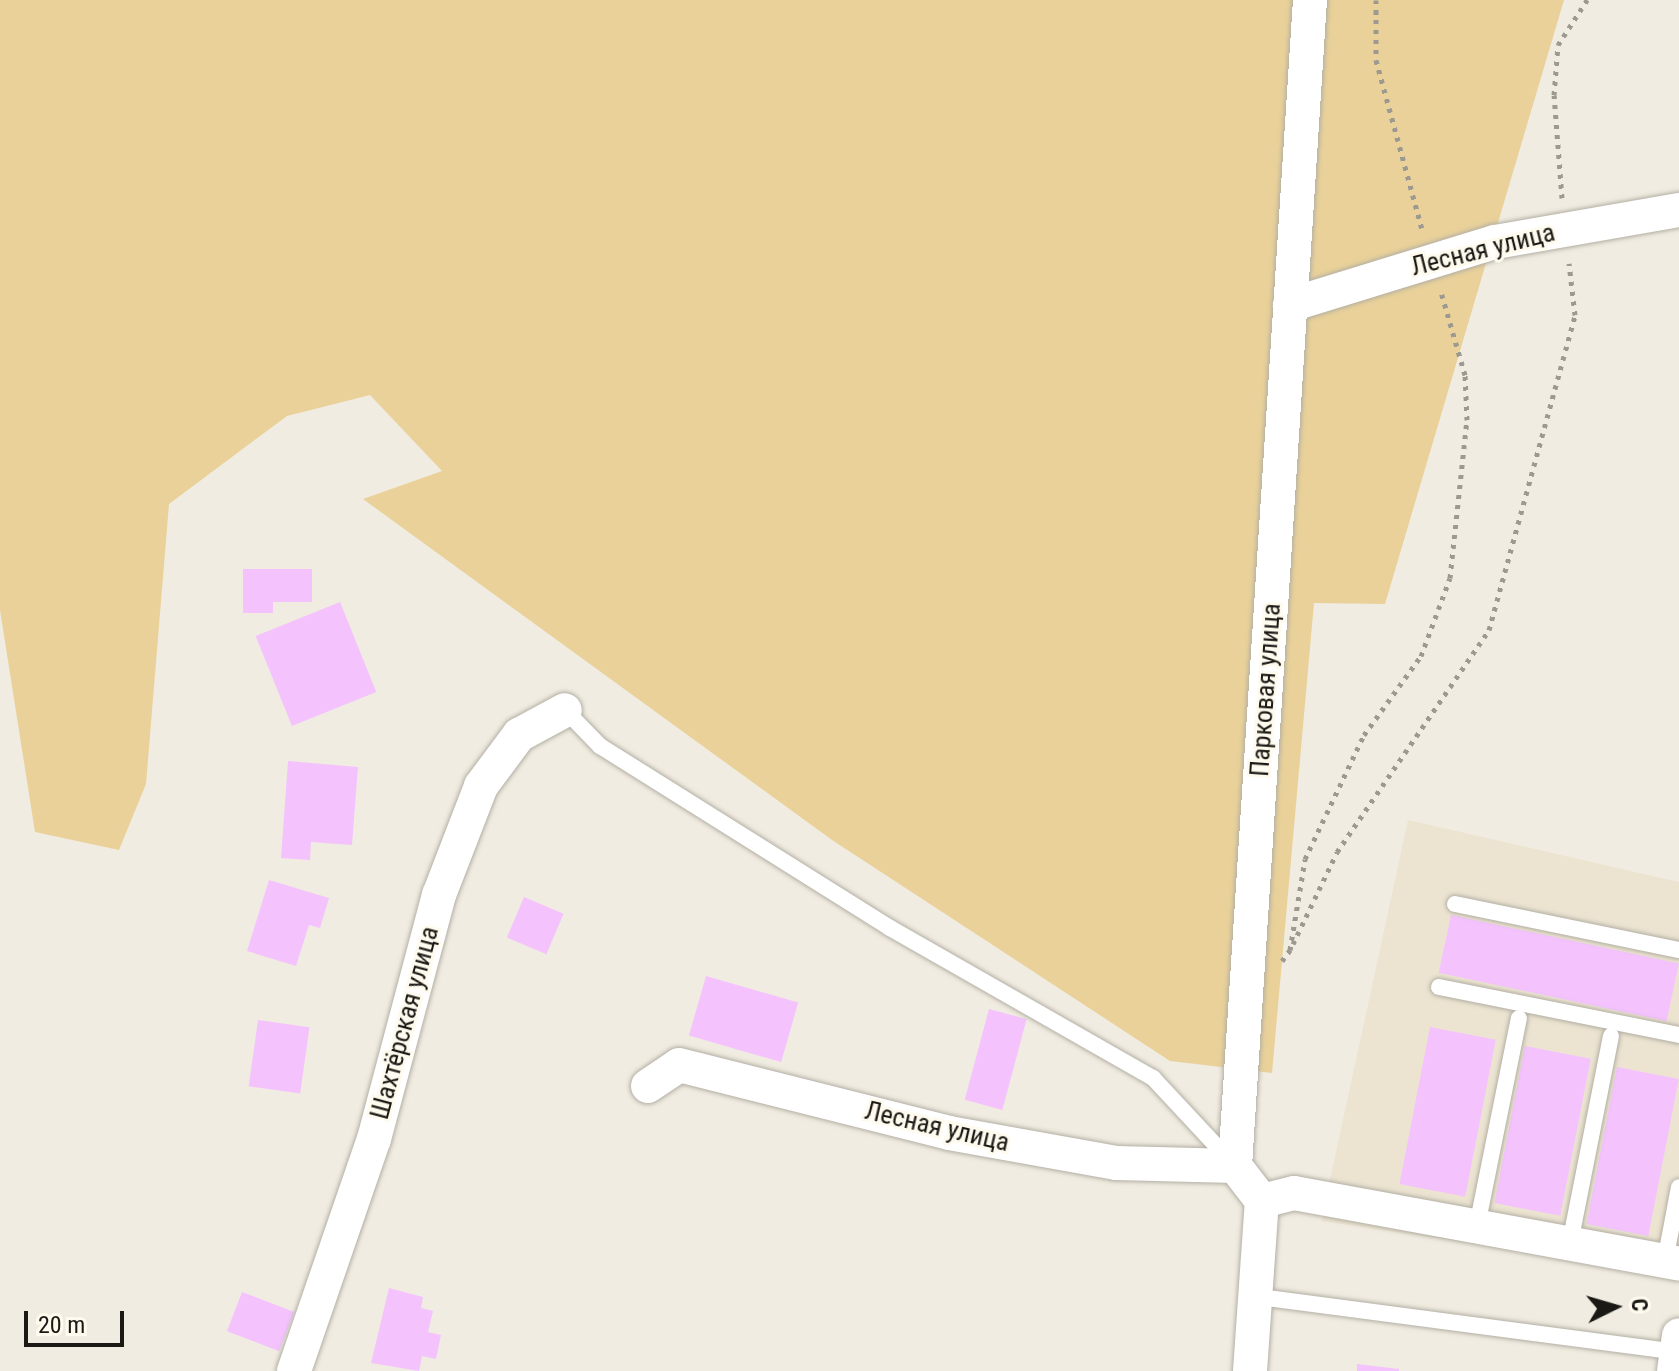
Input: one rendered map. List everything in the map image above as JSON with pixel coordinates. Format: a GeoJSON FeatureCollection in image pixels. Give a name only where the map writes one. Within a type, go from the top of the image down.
{"type":"FeatureCollection","features":[{"type":"Feature","properties":{"kind":"street","name":"Парковая улица"},"geometry":{"type":"LineString","coordinates":[[1235,1166],[1310,0]]}},
{"type":"Feature","properties":{"kind":"street","name":"Лесная улица"},"geometry":{"type":"LineString","coordinates":[[1290,305],[1431,260],[1565,229],[1679,210]]}},
{"type":"Feature","properties":{"kind":"street","name":"Шахтёрская улица"},"geometry":{"type":"LineString","coordinates":[[294,1371],[374,1139],[439,895],[481,786],[519,735],[565,710]]}},
{"type":"Feature","properties":{"kind":"street","name":"Лесная улица"},"geometry":{"type":"LineString","coordinates":[[648,1086],[679,1065],[949,1133],[1116,1163],[1235,1166]]}},
{"type":"Feature","properties":{"kind":"street"},"geometry":{"type":"LineString","coordinates":[[1235,1166],[1262,1201],[1260,1297],[1250,1371]]}},
{"type":"Feature","properties":{"kind":"street"},"geometry":{"type":"LineString","coordinates":[[1262,1201],[1294,1193],[1672,1263]]}},
{"type":"Feature","properties":{"kind":"lane"},"geometry":{"type":"LineString","coordinates":[[565,710],[600,746],[877,920],[1153,1078],[1235,1166]]}},
{"type":"Feature","properties":{"kind":"lane"},"geometry":{"type":"LineString","coordinates":[[1455,904],[1679,950]]}},
{"type":"Feature","properties":{"kind":"lane"},"geometry":{"type":"LineString","coordinates":[[1439,987],[1679,1035]]}},
{"type":"Feature","properties":{"kind":"lane"},"geometry":{"type":"LineString","coordinates":[[1477,1226],[1519,1018]]}},
{"type":"Feature","properties":{"kind":"lane"},"geometry":{"type":"LineString","coordinates":[[1570,1243],[1611,1036]]}},
{"type":"Feature","properties":{"kind":"lane"},"geometry":{"type":"LineString","coordinates":[[1672,1263],[1679,1187]]}},
{"type":"Feature","properties":{"kind":"lane"},"geometry":{"type":"LineString","coordinates":[[1260,1297],[1676,1353]]}},
{"type":"Feature","properties":{"kind":"path"},"geometry":{"type":"LineString","coordinates":[[1290,950],[1305,859],[1364,735],[1421,656],[1450,578],[1467,420],[1465,375],[1376,60],[1376,0]]}},
{"type":"Feature","properties":{"kind":"path"},"geometry":{"type":"LineString","coordinates":[[1245,1013],[1290,950],[1337,852],[1489,630],[1575,315],[1554,95],[1558,45],[1585,1]]}},
{"type":"Feature","properties":{"kind":"shaded area"},"geometry":{"type":"Polygon","coordinates":[[[0,0],[1564,0],[1385,604],[1314,603],[1272,1073],[1170,1061],[832,840],[363,499],[442,471],[370,395],[287,416],[169,504],[146,784],[119,850],[35,832],[0,610],[0,0]]]}},
{"type":"Feature","properties":{"kind":"shaded area"},"geometry":{"type":"Polygon","coordinates":[[[1408,820],[1679,882],[1679,1274],[1321,1221],[1408,820]]]}},
{"type":"Feature","properties":{"kind":"building"},"geometry":{"type":"Polygon","coordinates":[[[243,569],[312,569],[312,602],[273,602],[273,613],[243,613],[243,569]]]}},
{"type":"Feature","properties":{"kind":"building"},"geometry":{"type":"Polygon","coordinates":[[[340,602],[376,692],[292,726],[256,636],[340,602]]]}},
{"type":"Feature","properties":{"kind":"building"},"geometry":{"type":"Polygon","coordinates":[[[288,761],[358,767],[352,845],[311,842],[310,860],[281,858],[288,761]]]}},
{"type":"Feature","properties":{"kind":"building"},"geometry":{"type":"Polygon","coordinates":[[[269,880],[329,898],[320,928],[309,925],[296,966],[247,951],[269,880]]]}},
{"type":"Feature","properties":{"kind":"building"},"geometry":{"type":"Polygon","coordinates":[[[524,897],[564,914],[546,954],[507,938],[524,897]]]}},
{"type":"Feature","properties":{"kind":"building"},"geometry":{"type":"Polygon","coordinates":[[[1451,915],[1679,963],[1667,1021],[1439,973],[1451,915]]]}},
{"type":"Feature","properties":{"kind":"building"},"geometry":{"type":"Polygon","coordinates":[[[706,976],[798,1002],[781,1062],[689,1036],[706,976]]]}},
{"type":"Feature","properties":{"kind":"building"},"geometry":{"type":"Polygon","coordinates":[[[989,1009],[1027,1019],[1002,1110],[965,1100],[989,1009]]]}},
{"type":"Feature","properties":{"kind":"building"},"geometry":{"type":"Polygon","coordinates":[[[258,1020],[309,1027],[300,1094],[249,1086],[258,1020]]]}},
{"type":"Feature","properties":{"kind":"building"},"geometry":{"type":"Polygon","coordinates":[[[1430,1027],[1496,1040],[1465,1197],[1399,1184],[1430,1027]]]}},
{"type":"Feature","properties":{"kind":"building"},"geometry":{"type":"Polygon","coordinates":[[[1525,1046],[1591,1059],[1560,1216],[1494,1203],[1525,1046]]]}},
{"type":"Feature","properties":{"kind":"building"},"geometry":{"type":"Polygon","coordinates":[[[1617,1067],[1679,1079],[1648,1236],[1586,1224],[1617,1067]]]}},
{"type":"Feature","properties":{"kind":"building"},"geometry":{"type":"Polygon","coordinates":[[[389,1288],[423,1297],[421,1308],[433,1311],[428,1332],[441,1335],[436,1359],[422,1356],[419,1371],[371,1363],[389,1288]]]}},
{"type":"Feature","properties":{"kind":"building"},"geometry":{"type":"Polygon","coordinates":[[[242,1292],[294,1312],[279,1351],[227,1331],[242,1292]]]}},
{"type":"Feature","properties":{"kind":"building"},"geometry":{"type":"Polygon","coordinates":[[[1357,1364],[1399,1369],[1399,1371],[1357,1371],[1357,1364]]]}}]}
